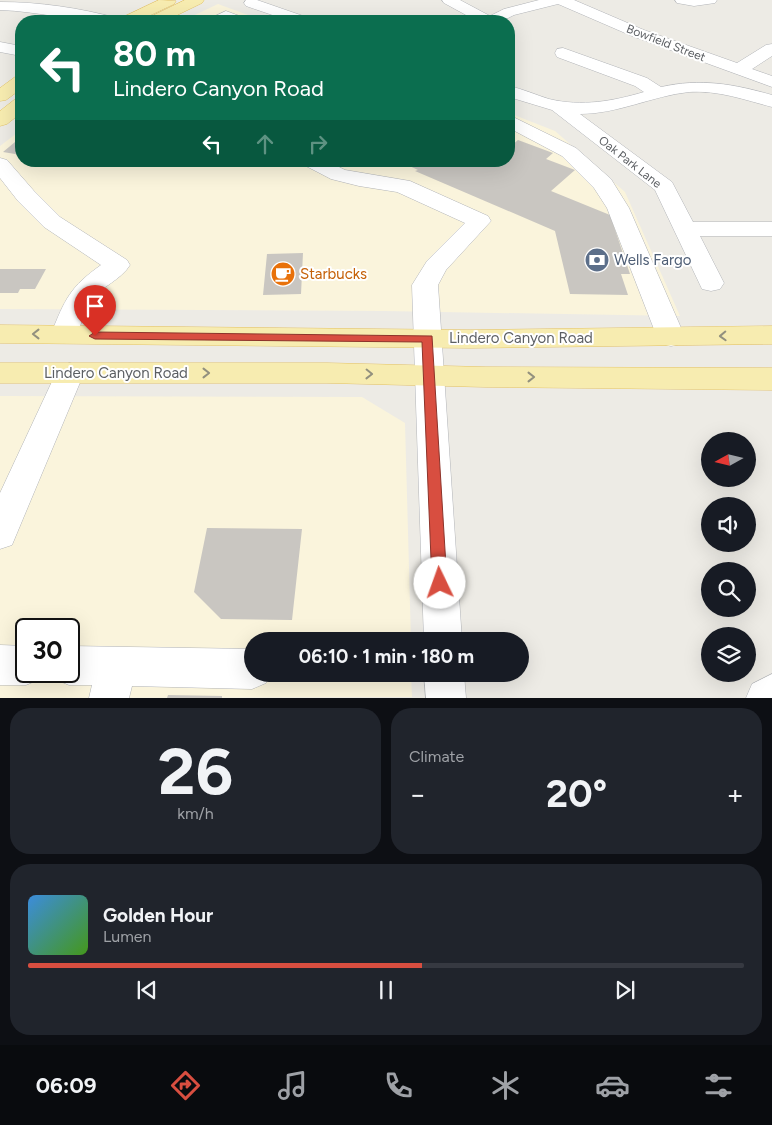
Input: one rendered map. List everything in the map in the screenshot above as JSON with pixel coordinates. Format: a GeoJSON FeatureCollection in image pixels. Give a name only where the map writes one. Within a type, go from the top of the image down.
{"type":"FeatureCollection","features":[{"type":"Feature","properties":{"kind":"main road"},"geometry":{"type":"LineString","coordinates":[[139,15],[170,0]]}},
{"type":"Feature","properties":{"kind":"main road"},"geometry":{"type":"LineString","coordinates":[[166,15],[197,0]]}},
{"type":"Feature","properties":{"kind":"main road"},"geometry":{"type":"LineString","coordinates":[[0,96],[15,85]]}},
{"type":"Feature","properties":{"kind":"main road"},"geometry":{"type":"LineString","coordinates":[[0,120],[15,109]]}},
{"type":"Feature","properties":{"kind":"main road","name":"Lindero Canyon Road"},"geometry":{"type":"LineString","coordinates":[[0,334],[428,338],[772,335]]}},
{"type":"Feature","properties":{"kind":"main road","name":"Lindero Canyon Road"},"geometry":{"type":"LineString","coordinates":[[0,373],[327,372],[485,377],[772,379]]}},
{"type":"Feature","properties":{"kind":"street"},"geometry":{"type":"LineString","coordinates":[[449,0],[478,15]]}},
{"type":"Feature","properties":{"kind":"street"},"geometry":{"type":"LineString","coordinates":[[502,15],[557,0]]}},
{"type":"Feature","properties":{"kind":"street","name":"Bowfield Street"},"geometry":{"type":"LineString","coordinates":[[561,0],[638,33],[772,82]]}},
{"type":"Feature","properties":{"kind":"street"},"geometry":{"type":"LineString","coordinates":[[688,1],[710,0]]}},
{"type":"Feature","properties":{"kind":"street"},"geometry":{"type":"LineString","coordinates":[[251,3],[286,15]]}},
{"type":"Feature","properties":{"kind":"street"},"geometry":{"type":"LineString","coordinates":[[0,6],[54,9],[83,15]]}},
{"type":"Feature","properties":{"kind":"street"},"geometry":{"type":"LineString","coordinates":[[0,48],[15,50]]}},
{"type":"Feature","properties":{"kind":"street"},"geometry":{"type":"LineString","coordinates":[[738,70],[772,49]]}},
{"type":"Feature","properties":{"kind":"street"},"geometry":{"type":"LineString","coordinates":[[563,53],[641,82],[658,93]]}},
{"type":"Feature","properties":{"kind":"street","name":"Oak Park Lane"},"geometry":{"type":"LineString","coordinates":[[560,108],[605,107],[658,93],[684,88],[707,87],[739,92],[772,101]]}},
{"type":"Feature","properties":{"kind":"street","name":"Oak Park Lane"},"geometry":{"type":"LineString","coordinates":[[515,93],[560,108],[664,187],[711,284]]}},
{"type":"Feature","properties":{"kind":"street"},"geometry":{"type":"LineString","coordinates":[[515,123],[569,152],[603,184],[618,208],[671,337]]}},
{"type":"Feature","properties":{"kind":"street"},"geometry":{"type":"LineString","coordinates":[[0,164],[26,196],[52,222],[118,265],[91,284],[78,300],[64,334]]}},
{"type":"Feature","properties":{"kind":"street"},"geometry":{"type":"LineString","coordinates":[[322,167],[338,175],[359,180],[402,186],[480,221],[436,266],[425,284],[443,632]]}},
{"type":"Feature","properties":{"kind":"street"},"geometry":{"type":"LineString","coordinates":[[685,229],[772,229]]}},
{"type":"Feature","properties":{"kind":"street"},"geometry":{"type":"LineString","coordinates":[[0,534],[20,484],[70,373]]}},
{"type":"Feature","properties":{"kind":"street"},"geometry":{"type":"LineString","coordinates":[[0,665],[15,665]]}},
{"type":"Feature","properties":{"kind":"street"},"geometry":{"type":"LineString","coordinates":[[80,669],[113,682],[244,670]]}},
{"type":"Feature","properties":{"kind":"street"},"geometry":{"type":"LineString","coordinates":[[445,682],[446,698]]}},
{"type":"Feature","properties":{"kind":"street"},"geometry":{"type":"LineString","coordinates":[[766,698],[772,694]]}},
{"type":"Feature","properties":{"kind":"shaded area"},"geometry":{"type":"Polygon","coordinates":[[[218,4],[248,15],[195,15],[218,4]]]}},
{"type":"Feature","properties":{"kind":"shaded area"},"geometry":{"type":"Polygon","coordinates":[[[515,115],[555,131],[625,192],[680,316],[384,311],[0,309],[0,146],[15,135],[15,167],[515,167],[515,115]]]}},
{"type":"Feature","properties":{"kind":"shaded area"},"geometry":{"type":"Polygon","coordinates":[[[0,396],[362,397],[405,423],[411,632],[244,632],[244,682],[411,682],[412,697],[0,698],[0,396]]]}},
{"type":"Feature","properties":{"kind":"building"},"geometry":{"type":"Polygon","coordinates":[[[518,140],[553,153],[546,159],[575,170],[551,191],[610,215],[630,274],[621,274],[628,295],[570,294],[555,231],[415,171],[418,170],[412,167],[515,167],[515,143],[518,140]]]}},
{"type":"Feature","properties":{"kind":"building"},"geometry":{"type":"Polygon","coordinates":[[[15,142],[15,154],[3,152],[15,142]]]}},
{"type":"Feature","properties":{"kind":"building","name":"Starbucks"},"geometry":{"type":"Polygon","coordinates":[[[303,253],[301,294],[263,295],[267,254],[303,253]]]}},
{"type":"Feature","properties":{"kind":"building"},"geometry":{"type":"Polygon","coordinates":[[[0,269],[46,269],[35,289],[20,289],[18,293],[0,293],[0,269]]]}},
{"type":"Feature","properties":{"kind":"building"},"geometry":{"type":"Polygon","coordinates":[[[207,528],[302,529],[292,620],[221,619],[194,592],[207,528]]]}},
{"type":"Feature","properties":{"kind":"building"},"geometry":{"type":"Polygon","coordinates":[[[168,695],[222,696],[222,698],[167,698],[168,695]]]}},
{"type":"Feature","properties":{"kind":"place","name":"Wells Fargo"},"geometry":{"type":"Point","coordinates":[597,260]}},
{"type":"Feature","properties":{"kind":"place","name":"Starbucks"},"geometry":{"type":"Point","coordinates":[283,274]}},
{"type":"Feature","properties":{"kind":"route"},"geometry":{"type":"LineString","coordinates":[[95,336],[428,338],[440,583]]}}]}
